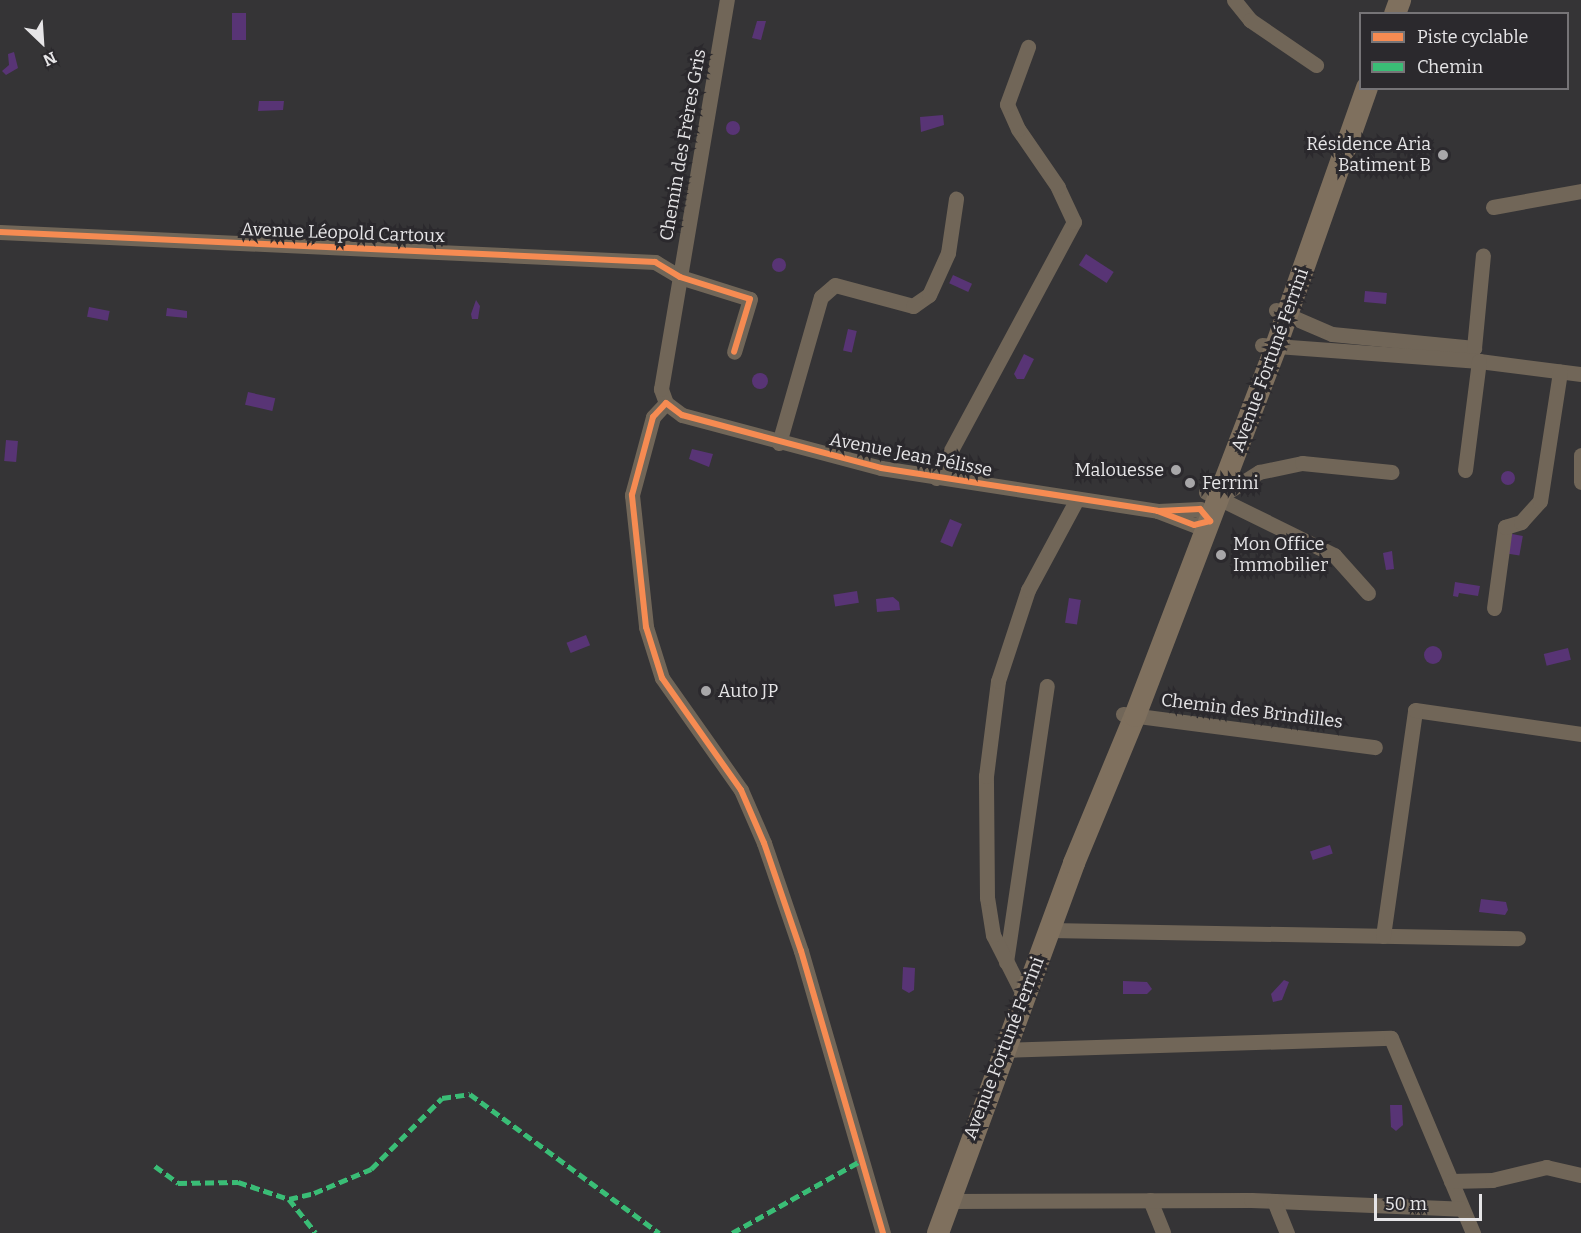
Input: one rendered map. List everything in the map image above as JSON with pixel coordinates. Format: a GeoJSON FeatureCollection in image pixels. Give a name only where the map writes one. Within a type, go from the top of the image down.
{"type":"FeatureCollection","features":[{"type":"Feature","properties":{"kind":"main road","name":"Avenue Fortuné Ferrini"},"geometry":{"type":"LineString","coordinates":[[938,1233],[1205,509],[1366,90]]}},
{"type":"Feature","properties":{"kind":"street","name":"Chemin des Frères Gris"},"geometry":{"type":"LineString","coordinates":[[666,403],[661,389],[727,0]]}},
{"type":"Feature","properties":{"kind":"street"},"geometry":{"type":"LineString","coordinates":[[1234,0],[1250,20],[1316,65]]}},
{"type":"Feature","properties":{"kind":"street"},"geometry":{"type":"LineString","coordinates":[[936,478],[1074,222],[1058,188],[1018,129],[1007,104],[1028,47]]}},
{"type":"Feature","properties":{"kind":"street"},"geometry":{"type":"LineString","coordinates":[[1493,207],[1581,191]]}},
{"type":"Feature","properties":{"kind":"street"},"geometry":{"type":"LineString","coordinates":[[779,443],[821,297],[835,285],[913,306],[929,296],[948,253],[956,200]]}},
{"type":"Feature","properties":{"kind":"street","name":"Avenue Léopold Cartoux"},"geometry":{"type":"LineString","coordinates":[[0,232],[655,262],[681,277],[750,299],[734,352]]}},
{"type":"Feature","properties":{"kind":"street"},"geometry":{"type":"LineString","coordinates":[[1281,313],[1332,334],[1474,348],[1483,255]]}},
{"type":"Feature","properties":{"kind":"street"},"geometry":{"type":"LineString","coordinates":[[1269,346],[1479,361],[1581,374]]}},
{"type":"Feature","properties":{"kind":"street"},"geometry":{"type":"LineString","coordinates":[[1464,470],[1479,361]]}},
{"type":"Feature","properties":{"kind":"street"},"geometry":{"type":"LineString","coordinates":[[1494,608],[1505,527],[1521,522],[1540,501],[1560,372]]}},
{"type":"Feature","properties":{"kind":"street"},"geometry":{"type":"LineString","coordinates":[[666,403],[653,417],[632,495],[646,627],[662,678],[741,790],[764,843],[801,951],[883,1233]]}},
{"type":"Feature","properties":{"kind":"street","name":"Avenue Jean Pélisse"},"geometry":{"type":"LineString","coordinates":[[666,403],[682,415],[779,443],[936,478],[1158,511],[1205,509]]}},
{"type":"Feature","properties":{"kind":"street"},"geometry":{"type":"LineString","coordinates":[[1581,455],[1581,482]]}},
{"type":"Feature","properties":{"kind":"street"},"geometry":{"type":"LineString","coordinates":[[1205,509],[1259,472],[1302,463],[1392,472]]}},
{"type":"Feature","properties":{"kind":"street"},"geometry":{"type":"LineString","coordinates":[[1024,996],[993,935],[987,898],[986,776],[998,681],[1028,590],[1077,499]]}},
{"type":"Feature","properties":{"kind":"street"},"geometry":{"type":"LineString","coordinates":[[1205,509],[1334,555],[1368,593]]}},
{"type":"Feature","properties":{"kind":"street"},"geometry":{"type":"LineString","coordinates":[[1006,962],[1047,687]]}},
{"type":"Feature","properties":{"kind":"street"},"geometry":{"type":"LineString","coordinates":[[1383,936],[1415,710],[1581,734]]}},
{"type":"Feature","properties":{"kind":"street","name":"Chemin des Brindilles"},"geometry":{"type":"LineString","coordinates":[[1129,715],[1375,747]]}},
{"type":"Feature","properties":{"kind":"street"},"geometry":{"type":"LineString","coordinates":[[1049,930],[1518,938]]}},
{"type":"Feature","properties":{"kind":"street"},"geometry":{"type":"LineString","coordinates":[[1004,1050],[1391,1038],[1473,1233]]}},
{"type":"Feature","properties":{"kind":"street"},"geometry":{"type":"LineString","coordinates":[[1451,1181],[1492,1180],[1546,1167],[1581,1175]]}},
{"type":"Feature","properties":{"kind":"street"},"geometry":{"type":"LineString","coordinates":[[1150,1200],[1162,1233]]}},
{"type":"Feature","properties":{"kind":"street"},"geometry":{"type":"LineString","coordinates":[[948,1201],[1274,1201],[1462,1209]]}},
{"type":"Feature","properties":{"kind":"street"},"geometry":{"type":"LineString","coordinates":[[1274,1201],[1287,1233]]}},
{"type":"Feature","properties":{"kind":"shaded area"},"geometry":{"type":"Polygon","coordinates":[[[232,13],[246,13],[246,40],[232,40],[232,13]]]}},
{"type":"Feature","properties":{"kind":"shaded area"},"geometry":{"type":"Polygon","coordinates":[[[757,21],[766,21],[761,40],[752,38],[757,21]]]}},
{"type":"Feature","properties":{"kind":"shaded area"},"geometry":{"type":"Polygon","coordinates":[[[14,52],[18,68],[6,75],[2,71],[9,65],[8,54],[14,52]]]}},
{"type":"Feature","properties":{"kind":"shaded area"},"geometry":{"type":"Polygon","coordinates":[[[259,101],[284,101],[283,110],[258,111],[259,101]]]}},
{"type":"Feature","properties":{"kind":"shaded area"},"geometry":{"type":"Polygon","coordinates":[[[943,115],[944,125],[921,132],[920,117],[943,115]]]}},
{"type":"Feature","properties":{"kind":"shaded area"},"geometry":{"type":"Polygon","coordinates":[[[730,121],[736,121],[740,128],[736,135],[730,135],[726,131],[726,125],[730,121]]]}},
{"type":"Feature","properties":{"kind":"shaded area"},"geometry":{"type":"Polygon","coordinates":[[[1086,254],[1114,272],[1107,283],[1079,265],[1086,254]]]}},
{"type":"Feature","properties":{"kind":"shaded area"},"geometry":{"type":"Polygon","coordinates":[[[779,258],[784,260],[786,265],[784,270],[779,272],[774,270],[772,265],[774,260],[779,258]]]}},
{"type":"Feature","properties":{"kind":"shaded area"},"geometry":{"type":"Polygon","coordinates":[[[953,275],[972,284],[968,292],[949,283],[953,275]]]}},
{"type":"Feature","properties":{"kind":"shaded area"},"geometry":{"type":"Polygon","coordinates":[[[1365,291],[1387,293],[1386,304],[1364,302],[1365,291]]]}},
{"type":"Feature","properties":{"kind":"shaded area"},"geometry":{"type":"Polygon","coordinates":[[[476,300],[480,306],[478,319],[472,319],[471,314],[476,300]]]}},
{"type":"Feature","properties":{"kind":"shaded area"},"geometry":{"type":"Polygon","coordinates":[[[89,307],[110,311],[108,321],[87,317],[89,307]]]}},
{"type":"Feature","properties":{"kind":"shaded area"},"geometry":{"type":"Polygon","coordinates":[[[167,308],[187,311],[187,318],[166,316],[167,308]]]}},
{"type":"Feature","properties":{"kind":"shaded area"},"geometry":{"type":"Polygon","coordinates":[[[848,329],[857,331],[852,352],[843,350],[848,329]]]}},
{"type":"Feature","properties":{"kind":"shaded area"},"geometry":{"type":"Polygon","coordinates":[[[1024,354],[1034,359],[1024,379],[1017,379],[1014,374],[1024,354]]]}},
{"type":"Feature","properties":{"kind":"shaded area"},"geometry":{"type":"Polygon","coordinates":[[[760,373],[768,381],[760,389],[752,381],[760,373]]]}},
{"type":"Feature","properties":{"kind":"shaded area"},"geometry":{"type":"Polygon","coordinates":[[[248,392],[275,398],[272,411],[245,405],[248,392]]]}},
{"type":"Feature","properties":{"kind":"shaded area"},"geometry":{"type":"Polygon","coordinates":[[[6,440],[18,441],[16,462],[4,461],[6,440]]]}},
{"type":"Feature","properties":{"kind":"shaded area"},"geometry":{"type":"Polygon","coordinates":[[[692,449],[713,454],[709,467],[689,459],[692,449]]]}},
{"type":"Feature","properties":{"kind":"shaded area"},"geometry":{"type":"Polygon","coordinates":[[[1508,471],[1513,473],[1515,478],[1513,483],[1508,485],[1503,483],[1501,478],[1503,473],[1508,471]]]}},
{"type":"Feature","properties":{"kind":"shaded area"},"geometry":{"type":"Polygon","coordinates":[[[950,519],[962,524],[952,547],[940,542],[950,519]]]}},
{"type":"Feature","properties":{"kind":"shaded area"},"geometry":{"type":"Polygon","coordinates":[[[1512,534],[1523,536],[1519,556],[1509,554],[1512,534]]]}},
{"type":"Feature","properties":{"kind":"shaded area"},"geometry":{"type":"Polygon","coordinates":[[[1392,551],[1394,569],[1386,570],[1383,553],[1392,551]]]}},
{"type":"Feature","properties":{"kind":"shaded area"},"geometry":{"type":"Polygon","coordinates":[[[1455,582],[1480,586],[1478,596],[1459,593],[1458,597],[1453,596],[1455,582]]]}},
{"type":"Feature","properties":{"kind":"shaded area"},"geometry":{"type":"Polygon","coordinates":[[[857,591],[859,603],[835,607],[833,595],[857,591]]]}},
{"type":"Feature","properties":{"kind":"shaded area"},"geometry":{"type":"Polygon","coordinates":[[[893,597],[899,602],[900,610],[877,612],[876,599],[893,597]]]}},
{"type":"Feature","properties":{"kind":"shaded area"},"geometry":{"type":"Polygon","coordinates":[[[1069,598],[1081,600],[1077,625],[1065,623],[1069,598]]]}},
{"type":"Feature","properties":{"kind":"shaded area"},"geometry":{"type":"Polygon","coordinates":[[[586,635],[590,645],[571,653],[567,643],[586,635]]]}},
{"type":"Feature","properties":{"kind":"shaded area"},"geometry":{"type":"Polygon","coordinates":[[[1429,646],[1437,646],[1442,651],[1440,662],[1429,664],[1424,659],[1424,651],[1429,646]]]}},
{"type":"Feature","properties":{"kind":"shaded area"},"geometry":{"type":"Polygon","coordinates":[[[1568,648],[1571,660],[1547,666],[1544,654],[1568,648]]]}},
{"type":"Feature","properties":{"kind":"shaded area"},"geometry":{"type":"Polygon","coordinates":[[[1330,845],[1333,854],[1313,860],[1310,851],[1330,845]]]}},
{"type":"Feature","properties":{"kind":"shaded area"},"geometry":{"type":"Polygon","coordinates":[[[1481,899],[1506,902],[1508,910],[1505,915],[1479,912],[1481,899]]]}},
{"type":"Feature","properties":{"kind":"shaded area"},"geometry":{"type":"Polygon","coordinates":[[[903,967],[915,968],[914,990],[909,993],[902,989],[903,967]]]}},
{"type":"Feature","properties":{"kind":"shaded area"},"geometry":{"type":"Polygon","coordinates":[[[1284,980],[1289,982],[1282,1000],[1273,1002],[1271,994],[1284,980]]]}},
{"type":"Feature","properties":{"kind":"shaded area"},"geometry":{"type":"Polygon","coordinates":[[[1123,981],[1147,982],[1152,989],[1147,994],[1123,994],[1123,981]]]}},
{"type":"Feature","properties":{"kind":"shaded area"},"geometry":{"type":"Polygon","coordinates":[[[1390,1105],[1402,1105],[1403,1125],[1396,1131],[1391,1127],[1390,1105]]]}},
{"type":"Feature","properties":{"kind":"marked path"},"geometry":{"type":"LineString","coordinates":[[155,1166],[178,1183],[238,1182],[289,1199],[314,1193],[371,1169],[442,1098],[470,1094],[659,1233]]}},
{"type":"Feature","properties":{"kind":"marked path"},"geometry":{"type":"LineString","coordinates":[[732,1233],[862,1160]]}},
{"type":"Feature","properties":{"kind":"marked path"},"geometry":{"type":"LineString","coordinates":[[289,1199],[316,1233]]}},
{"type":"Feature","properties":{"kind":"cycle path"},"geometry":{"type":"LineString","coordinates":[[0,232],[655,262],[680,277],[750,299],[734,352]]}},
{"type":"Feature","properties":{"kind":"cycle path"},"geometry":{"type":"LineString","coordinates":[[883,1233],[801,951],[764,843],[741,790],[662,678],[646,627],[632,495],[653,417],[666,403],[682,415],[881,468],[1158,511],[1200,509],[1210,521],[1194,525],[1158,511]]}},
{"type":"Feature","properties":{"kind":"place","name":"Résidence Aria Batiment B"},"geometry":{"type":"Point","coordinates":[1443,155]}},
{"type":"Feature","properties":{"kind":"place","name":"Malouesse"},"geometry":{"type":"Point","coordinates":[1176,470]}},
{"type":"Feature","properties":{"kind":"place","name":"Ferrini"},"geometry":{"type":"Point","coordinates":[1190,483]}},
{"type":"Feature","properties":{"kind":"place","name":"Mon Office Immobilier"},"geometry":{"type":"Point","coordinates":[1221,555]}},
{"type":"Feature","properties":{"kind":"place","name":"Auto JP"},"geometry":{"type":"Point","coordinates":[706,691]}}]}
